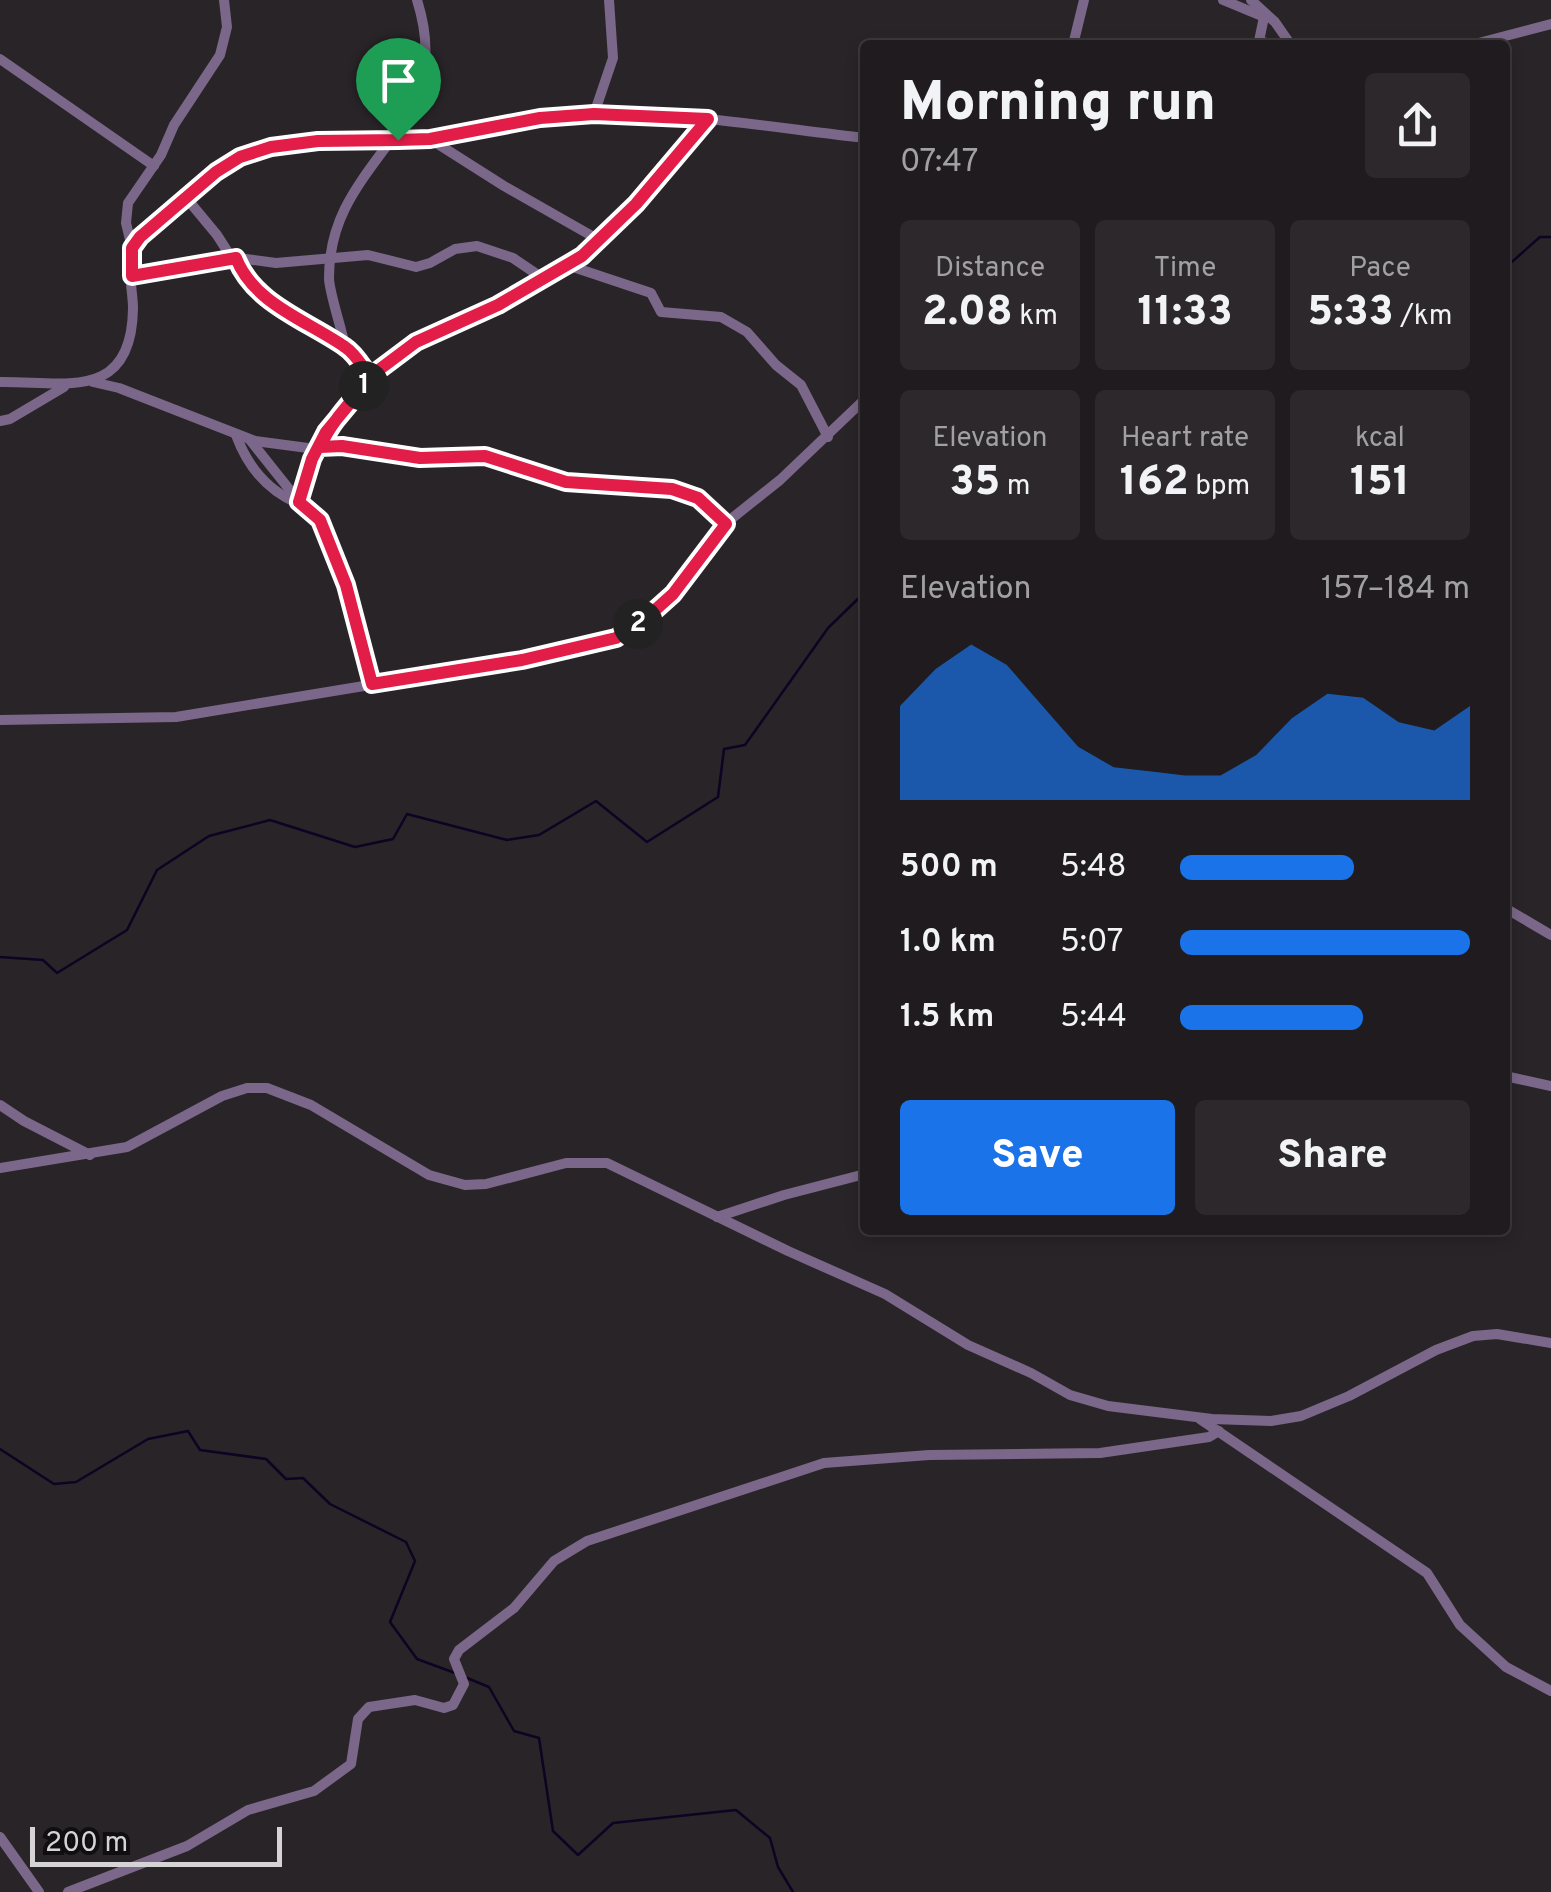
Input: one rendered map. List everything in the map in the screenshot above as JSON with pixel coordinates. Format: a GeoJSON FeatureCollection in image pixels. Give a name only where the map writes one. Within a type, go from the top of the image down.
{"type":"FeatureCollection","features":[{"type":"Feature","properties":{"kind":"street"},"geometry":{"type":"LineString","coordinates":[[92,382],[115,365],[131,331],[128,204],[226,43],[224,0]]}},
{"type":"Feature","properties":{"kind":"street"},"geometry":{"type":"LineString","coordinates":[[345,347],[330,283],[334,234],[366,172],[395,140],[416,100],[424,73],[427,37],[417,0]]}},
{"type":"Feature","properties":{"kind":"street"},"geometry":{"type":"LineString","coordinates":[[594,114],[614,58],[609,0]]}},
{"type":"Feature","properties":{"kind":"street"},"geometry":{"type":"LineString","coordinates":[[1073,40],[1084,0]]}},
{"type":"Feature","properties":{"kind":"street"},"geometry":{"type":"LineString","coordinates":[[1223,0],[1264,18],[1260,40]]}},
{"type":"Feature","properties":{"kind":"street"},"geometry":{"type":"LineString","coordinates":[[1252,0],[1288,40]]}},
{"type":"Feature","properties":{"kind":"street"},"geometry":{"type":"LineString","coordinates":[[1490,40],[1551,24]]}},
{"type":"Feature","properties":{"kind":"street"},"geometry":{"type":"LineString","coordinates":[[0,60],[154,166]]}},
{"type":"Feature","properties":{"kind":"street"},"geometry":{"type":"LineString","coordinates":[[132,248],[148,229],[225,166],[259,150],[318,141],[430,139],[540,118],[594,114],[708,119],[860,137]]}},
{"type":"Feature","properties":{"kind":"street"},"geometry":{"type":"LineString","coordinates":[[301,503],[310,463],[326,432],[386,362],[416,342],[498,305],[540,277],[567,265],[599,240],[648,191],[708,119]]}},
{"type":"Feature","properties":{"kind":"street"},"geometry":{"type":"LineString","coordinates":[[430,139],[599,240]]}},
{"type":"Feature","properties":{"kind":"street"},"geometry":{"type":"LineString","coordinates":[[188,200],[257,290],[298,321],[345,347],[371,378]]}},
{"type":"Feature","properties":{"kind":"street"},"geometry":{"type":"LineString","coordinates":[[132,276],[233,258],[276,264],[368,255],[422,266],[455,249],[477,246],[513,258],[540,277]]}},
{"type":"Feature","properties":{"kind":"street"},"geometry":{"type":"LineString","coordinates":[[567,265],[650,292],[660,312],[713,315],[736,324],[801,385],[828,437]]}},
{"type":"Feature","properties":{"kind":"street"},"geometry":{"type":"LineString","coordinates":[[0,382],[64,386],[92,382],[120,388],[236,435],[293,447],[342,446],[420,458],[485,456],[566,482],[672,489],[698,498],[726,524]]}},
{"type":"Feature","properties":{"kind":"street"},"geometry":{"type":"LineString","coordinates":[[0,421],[10,419],[64,386]]}},
{"type":"Feature","properties":{"kind":"street"},"geometry":{"type":"LineString","coordinates":[[0,720],[176,716],[522,660],[616,638],[673,594],[726,524],[860,405]]}},
{"type":"Feature","properties":{"kind":"street"},"geometry":{"type":"LineString","coordinates":[[236,435],[245,456],[268,486],[301,503]]}},
{"type":"Feature","properties":{"kind":"street"},"geometry":{"type":"LineString","coordinates":[[249,439],[301,503],[320,520],[346,585],[372,684]]}},
{"type":"Feature","properties":{"kind":"street"},"geometry":{"type":"LineString","coordinates":[[1510,911],[1551,935]]}},
{"type":"Feature","properties":{"kind":"street"},"geometry":{"type":"LineString","coordinates":[[1510,1077],[1551,1086]]}},
{"type":"Feature","properties":{"kind":"street"},"geometry":{"type":"LineString","coordinates":[[0,1168],[127,1148],[222,1096],[247,1088],[267,1088],[311,1106],[418,1169],[452,1182],[486,1184],[550,1166],[596,1161],[624,1170],[885,1294],[953,1337],[1078,1399],[1194,1416],[1252,1422],[1284,1420],[1330,1405],[1462,1340],[1497,1334],[1551,1343]]}},
{"type":"Feature","properties":{"kind":"street"},"geometry":{"type":"LineString","coordinates":[[0,1105],[90,1154]]}},
{"type":"Feature","properties":{"kind":"street"},"geometry":{"type":"LineString","coordinates":[[716,1217],[784,1194],[860,1175]]}},
{"type":"Feature","properties":{"kind":"street"},"geometry":{"type":"LineString","coordinates":[[1194,1416],[1427,1573],[1460,1624],[1506,1666],[1551,1691]]}},
{"type":"Feature","properties":{"kind":"street"},"geometry":{"type":"LineString","coordinates":[[68,1892],[187,1846],[248,1810],[314,1791],[350,1764],[358,1719],[369,1707],[415,1700],[437,1707],[453,1705],[464,1684],[454,1659],[458,1650],[514,1608],[554,1561],[599,1536],[824,1463],[929,1455],[1100,1453],[1209,1437],[1219,1431]]}},
{"type":"Feature","properties":{"kind":"street"},"geometry":{"type":"LineString","coordinates":[[0,1837],[38,1892]]}},
{"type":"Feature","properties":{"kind":"waterway"},"geometry":{"type":"LineString","coordinates":[[1510,264],[1540,237],[1551,237]]}},
{"type":"Feature","properties":{"kind":"waterway"},"geometry":{"type":"LineString","coordinates":[[0,957],[43,960],[57,973],[127,930],[157,870],[209,836],[270,820],[355,847],[393,839],[407,814],[507,840],[539,835],[596,801],[647,842],[718,797],[724,749],[745,745],[828,628],[860,597]]}},
{"type":"Feature","properties":{"kind":"waterway"},"geometry":{"type":"LineString","coordinates":[[0,1449],[54,1484],[76,1482],[148,1439],[188,1431],[200,1450],[266,1459],[286,1479],[303,1478],[330,1504],[406,1542],[415,1561],[390,1622],[417,1659],[455,1673]]}},
{"type":"Feature","properties":{"kind":"waterway"},"geometry":{"type":"LineString","coordinates":[[467,1678],[489,1687],[514,1731],[539,1738],[553,1831],[578,1855],[613,1823],[736,1810],[770,1838],[778,1867],[793,1892]]}},
{"type":"Feature","properties":{"kind":"route"},"geometry":{"type":"LineString","coordinates":[[398,140],[318,141],[271,147],[240,157],[216,172],[188,200],[140,237],[132,248],[132,276],[236,258],[257,290],[298,321],[350,351],[371,378],[326,432],[323,441],[320,447],[342,446],[420,458],[485,456],[566,482],[672,489],[698,498],[726,524],[673,594],[616,638],[522,660],[372,684],[346,585],[320,520],[299,502],[312,459],[326,432],[386,362],[416,342],[498,305],[540,277],[582,256],[648,191],[708,119],[594,114],[540,118],[430,139],[398,140]]}}]}
